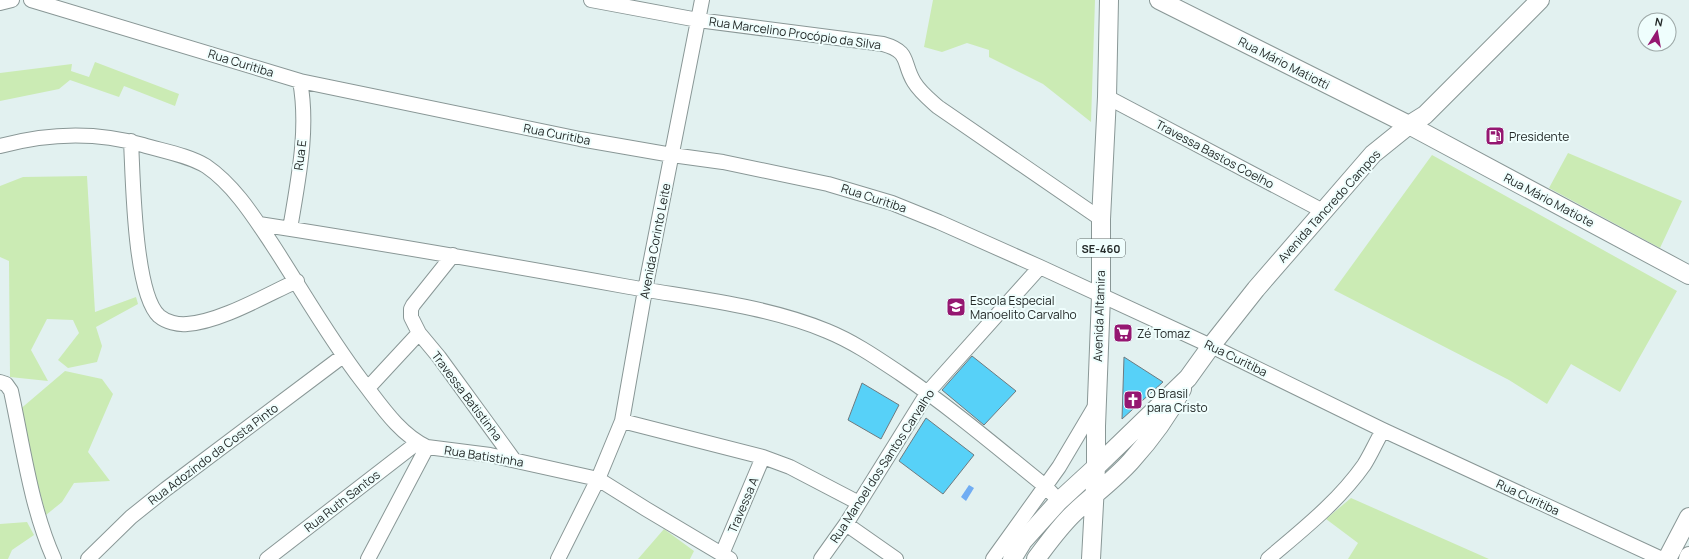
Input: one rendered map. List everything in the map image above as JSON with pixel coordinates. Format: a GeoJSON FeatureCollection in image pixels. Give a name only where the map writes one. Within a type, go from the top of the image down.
{"type":"FeatureCollection","features":[{"type":"Feature","properties":{"kind":"main road","name":"Avenida Altamira"},"geometry":{"type":"LineString","coordinates":[[1091,559],[1096,467],[1097,363],[1101,296],[1101,219],[1109,0]]}},
{"type":"Feature","properties":{"kind":"main road","name":"Rua Mário Matiotti"},"geometry":{"type":"LineString","coordinates":[[1159,0],[1409,125]]}},
{"type":"Feature","properties":{"kind":"main road","name":"Avenida Tancredo Campos"},"geometry":{"type":"LineString","coordinates":[[1036,559],[1050,539],[1064,523],[1130,462],[1157,431],[1170,413],[1188,378],[1211,346],[1256,289],[1373,154],[1409,125],[1426,115],[1540,0]]}},
{"type":"Feature","properties":{"kind":"main road","name":"Rua Mário Matiote"},"geometry":{"type":"LineString","coordinates":[[1409,125],[1689,275]]}},
{"type":"Feature","properties":{"kind":"main road","name":"Avenida Tancredo Campos"},"geometry":{"type":"LineString","coordinates":[[1012,559],[1023,541],[1059,501],[1188,378]]}},
{"type":"Feature","properties":{"kind":"main road"},"geometry":{"type":"LineString","coordinates":[[1667,559],[1689,517]]}},
{"type":"Feature","properties":{"kind":"street"},"geometry":{"type":"LineString","coordinates":[[0,4],[12,0]]}},
{"type":"Feature","properties":{"kind":"street","name":"Rua Curitiba"},"geometry":{"type":"LineString","coordinates":[[31,0],[300,81],[580,139],[723,162],[828,184],[892,203],[939,222],[1040,267],[1211,346],[1383,430],[1662,559]]}},
{"type":"Feature","properties":{"kind":"street","name":"Rua Marcelino Procópio da Silva"},"geometry":{"type":"LineString","coordinates":[[591,0],[698,20],[892,46],[904,56],[916,86],[938,107],[1101,219]]}},
{"type":"Feature","properties":{"kind":"street","name":"Avenida Corinto Leite"},"geometry":{"type":"LineString","coordinates":[[558,559],[598,479],[622,421],[645,290],[702,0]]}},
{"type":"Feature","properties":{"kind":"street","name":"Rua E"},"geometry":{"type":"LineString","coordinates":[[290,229],[303,138],[304,104],[300,81]]}},
{"type":"Feature","properties":{"kind":"street","name":"Travessa Bastos Coelho"},"geometry":{"type":"LineString","coordinates":[[1106,97],[1323,210]]}},
{"type":"Feature","properties":{"kind":"street"},"geometry":{"type":"LineString","coordinates":[[0,146],[26,139],[66,135],[92,135],[131,142],[185,157],[205,165],[229,187],[259,224],[343,356],[384,410],[422,445],[368,559]]}},
{"type":"Feature","properties":{"kind":"street"},"geometry":{"type":"LineString","coordinates":[[131,142],[139,264],[149,300],[158,315],[170,322],[177,323],[186,324],[204,321],[249,304],[297,282]]}},
{"type":"Feature","properties":{"kind":"street"},"geometry":{"type":"LineString","coordinates":[[259,224],[452,255],[645,290],[692,297],[743,307],[790,319],[827,331],[877,358],[928,392],[1046,486],[1059,501]]}},
{"type":"Feature","properties":{"kind":"street","name":"Travessa Batistinha"},"geometry":{"type":"LineString","coordinates":[[452,255],[412,307],[411,317],[419,332],[514,460]]}},
{"type":"Feature","properties":{"kind":"street","name":"Rua Manoel dos Santos Carvalho"},"geometry":{"type":"LineString","coordinates":[[821,559],[846,524],[928,392],[1040,267]]}},
{"type":"Feature","properties":{"kind":"street"},"geometry":{"type":"LineString","coordinates":[[368,388],[419,332]]}},
{"type":"Feature","properties":{"kind":"street","name":"Rua Adozindo da Costa Pinto"},"geometry":{"type":"LineString","coordinates":[[88,559],[131,517],[166,489],[343,356]]}},
{"type":"Feature","properties":{"kind":"street"},"geometry":{"type":"LineString","coordinates":[[0,382],[6,384],[11,391],[35,504],[46,541],[54,559]]}},
{"type":"Feature","properties":{"kind":"street"},"geometry":{"type":"LineString","coordinates":[[993,559],[1046,486],[1097,402]]}},
{"type":"Feature","properties":{"kind":"street"},"geometry":{"type":"LineString","coordinates":[[622,421],[763,457],[790,468],[858,504]]}},
{"type":"Feature","properties":{"kind":"street"},"geometry":{"type":"LineString","coordinates":[[1268,559],[1324,511],[1347,486],[1364,464],[1383,430]]}},
{"type":"Feature","properties":{"kind":"street","name":"Rua Batistinha"},"geometry":{"type":"LineString","coordinates":[[422,445],[514,460],[598,479],[726,557]]}},
{"type":"Feature","properties":{"kind":"street","name":"Rua Ruth Santos"},"geometry":{"type":"LineString","coordinates":[[267,559],[422,445]]}},
{"type":"Feature","properties":{"kind":"street","name":"Travessa A"},"geometry":{"type":"LineString","coordinates":[[726,557],[763,457]]}},
{"type":"Feature","properties":{"kind":"street"},"geometry":{"type":"LineString","coordinates":[[846,524],[896,559]]}},
{"type":"Feature","properties":{"kind":"green space"},"geometry":{"type":"Polygon","coordinates":[[[933,0],[1095,0],[1091,122],[1043,84],[989,57],[989,50],[967,43],[942,52],[924,47],[933,0]]]}},
{"type":"Feature","properties":{"kind":"green space"},"geometry":{"type":"Polygon","coordinates":[[[95,62],[179,94],[175,106],[124,86],[119,97],[70,80],[59,89],[0,101],[0,73],[72,64],[71,71],[89,77],[95,62]]]}},
{"type":"Feature","properties":{"kind":"green space"},"geometry":{"type":"Polygon","coordinates":[[[1568,153],[1682,201],[1660,248],[1549,188],[1568,153]]]}},
{"type":"Feature","properties":{"kind":"green space"},"geometry":{"type":"Polygon","coordinates":[[[1432,155],[1677,291],[1620,392],[1571,364],[1547,404],[1509,380],[1334,290],[1432,155]]]}},
{"type":"Feature","properties":{"kind":"green space"},"geometry":{"type":"Polygon","coordinates":[[[87,176],[95,312],[136,297],[138,304],[96,327],[102,346],[97,362],[68,368],[58,360],[79,333],[73,320],[47,319],[31,350],[48,381],[10,377],[9,261],[0,257],[0,186],[23,177],[87,176]]]}},
{"type":"Feature","properties":{"kind":"green space"},"geometry":{"type":"Polygon","coordinates":[[[65,371],[102,379],[113,394],[88,452],[110,481],[74,483],[62,502],[46,515],[18,411],[65,371]]]}},
{"type":"Feature","properties":{"kind":"green space"},"geometry":{"type":"Polygon","coordinates":[[[1351,498],[1489,559],[1348,559],[1358,543],[1326,519],[1351,498]]]}},
{"type":"Feature","properties":{"kind":"green space"},"geometry":{"type":"Polygon","coordinates":[[[27,522],[34,535],[12,550],[8,559],[0,559],[0,524],[27,522]]]}},
{"type":"Feature","properties":{"kind":"green space"},"geometry":{"type":"Polygon","coordinates":[[[664,529],[694,551],[690,559],[638,559],[664,529]]]}},
{"type":"Feature","properties":{"kind":"water"},"geometry":{"type":"Polygon","coordinates":[[[969,485],[974,488],[966,501],[961,497],[969,485]]]}},
{"type":"Feature","properties":{"kind":"building"},"geometry":{"type":"Polygon","coordinates":[[[972,356],[1016,391],[984,425],[942,390],[972,356]]]}},
{"type":"Feature","properties":{"kind":"building","name":"O Brasil para Cristo"},"geometry":{"type":"Polygon","coordinates":[[[1124,357],[1163,382],[1122,419],[1124,357]]]}},
{"type":"Feature","properties":{"kind":"building"},"geometry":{"type":"Polygon","coordinates":[[[862,383],[899,405],[881,439],[848,420],[862,383]]]}},
{"type":"Feature","properties":{"kind":"building"},"geometry":{"type":"Polygon","coordinates":[[[926,418],[974,455],[943,494],[899,461],[926,418]]]}},
{"type":"Feature","properties":{"kind":"place","name":"Presidente"},"geometry":{"type":"Point","coordinates":[1495,136]}},
{"type":"Feature","properties":{"kind":"place","name":"Escola Especial Manoelito Carvalho"},"geometry":{"type":"Point","coordinates":[956,307]}},
{"type":"Feature","properties":{"kind":"place","name":"Zé Tomaz"},"geometry":{"type":"Point","coordinates":[1123,333]}},
{"type":"Feature","properties":{"kind":"place","name":"O Brasil para Cristo"},"geometry":{"type":"Point","coordinates":[1133,400]}}]}
